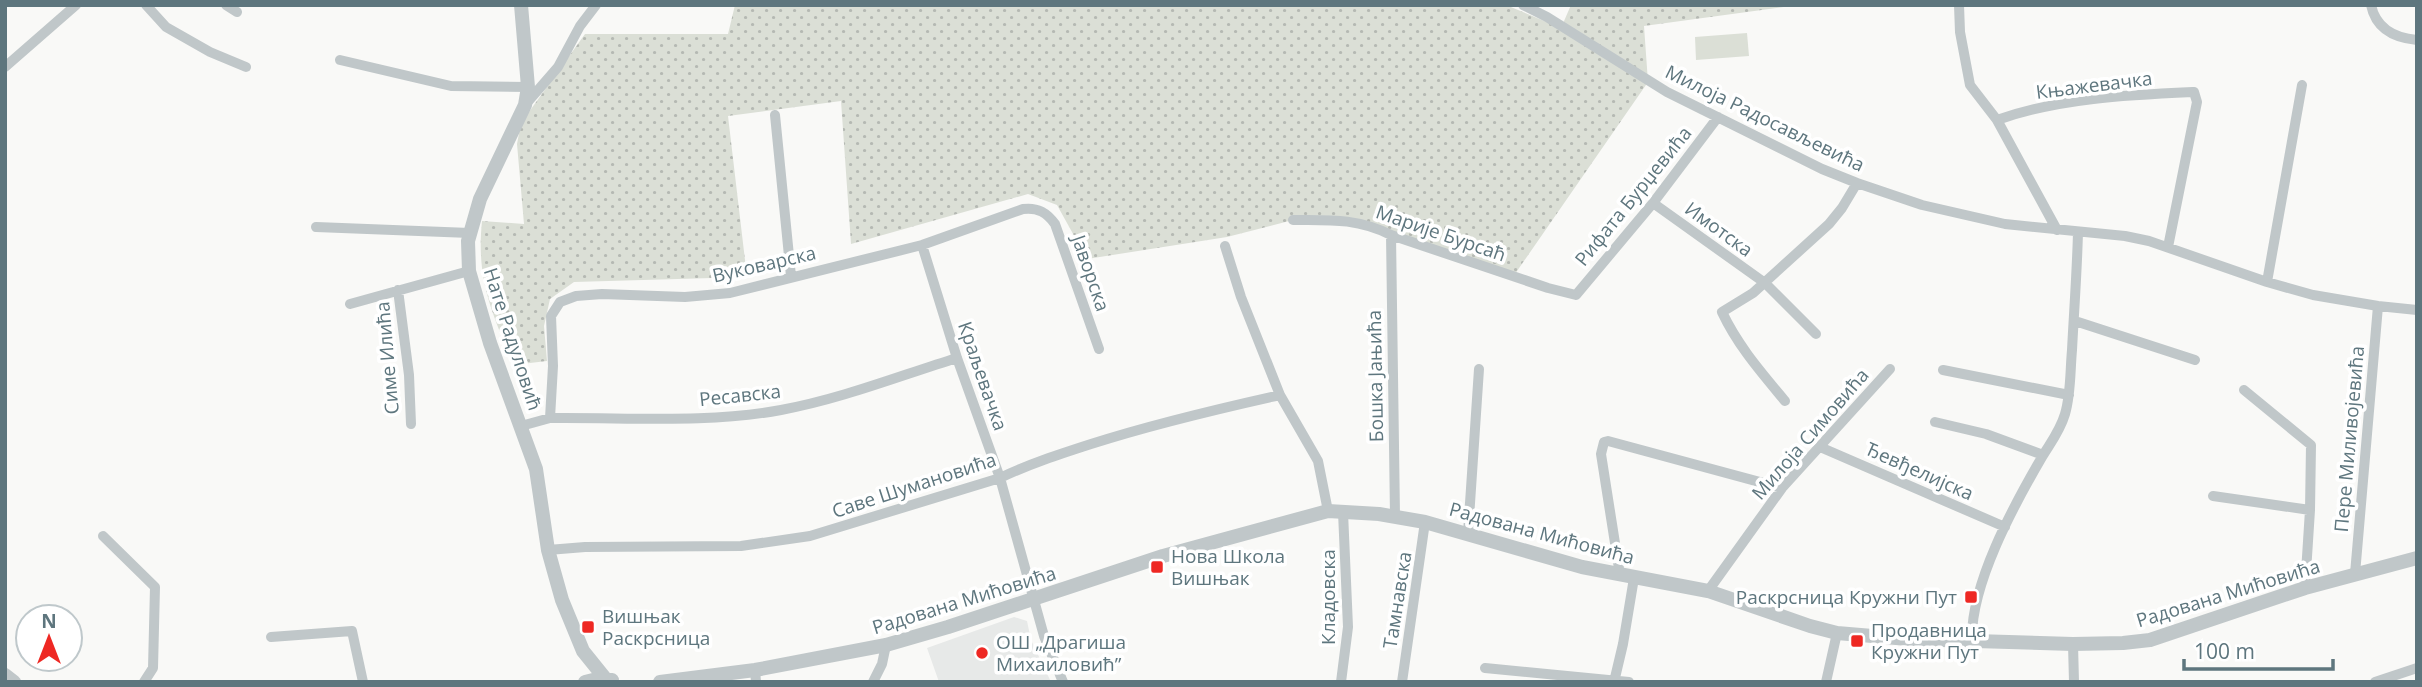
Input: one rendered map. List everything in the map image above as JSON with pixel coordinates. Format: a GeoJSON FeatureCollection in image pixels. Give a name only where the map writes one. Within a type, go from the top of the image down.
{"type":"FeatureCollection","features":[{"type":"Feature","properties":{"kind":"street"},"geometry":{"type":"LineString","coordinates":[[5,67],[76,5]]}},
{"type":"Feature","properties":{"kind":"street"},"geometry":{"type":"LineString","coordinates":[[146,5],[166,27],[210,52],[246,67]]}},
{"type":"Feature","properties":{"kind":"street"},"geometry":{"type":"LineString","coordinates":[[226,5],[237,12]]}},
{"type":"Feature","properties":{"kind":"street","name":"Нате Радуловић"},"geometry":{"type":"LineString","coordinates":[[521,5],[528,87],[525,105],[480,199],[470,233],[469,271],[490,343],[536,469],[548,550],[556,583],[587,658],[610,681]]}},
{"type":"Feature","properties":{"kind":"street"},"geometry":{"type":"LineString","coordinates":[[525,105],[558,67],[580,26],[596,5]]}},
{"type":"Feature","properties":{"kind":"street","name":"Милоја Радосављевића"},"geometry":{"type":"LineString","coordinates":[[1523,5],[1547,17],[1648,82],[1822,169],[1857,183],[1922,205],[2005,224],[2125,236],[2168,247],[2267,282],[2313,295],[2417,310]]}},
{"type":"Feature","properties":{"kind":"street"},"geometry":{"type":"LineString","coordinates":[[1959,5],[1960,32],[1970,85],[1997,120],[2057,230]]}},
{"type":"Feature","properties":{"kind":"street"},"geometry":{"type":"LineString","coordinates":[[2371,5],[2374,16],[2385,30],[2394,36],[2417,40]]}},
{"type":"Feature","properties":{"kind":"street"},"geometry":{"type":"LineString","coordinates":[[340,60],[451,86],[528,87]]}},
{"type":"Feature","properties":{"kind":"street"},"geometry":{"type":"LineString","coordinates":[[2267,282],[2302,85]]}},
{"type":"Feature","properties":{"kind":"street","name":"Књажевачка"},"geometry":{"type":"LineString","coordinates":[[1997,120],[2020,112],[2096,100],[2194,92],[2197,102],[2168,247]]}},
{"type":"Feature","properties":{"kind":"street"},"geometry":{"type":"LineString","coordinates":[[775,115],[790,276]]}},
{"type":"Feature","properties":{"kind":"street","name":"Рифата Бурџевића"},"geometry":{"type":"LineString","coordinates":[[1576,295],[1653,203],[1718,117]]}},
{"type":"Feature","properties":{"kind":"street"},"geometry":{"type":"LineString","coordinates":[[1785,401],[1734,338],[1722,312],[1737,305],[1765,283],[1829,223],[1857,183]]}},
{"type":"Feature","properties":{"kind":"street","name":"Имотска"},"geometry":{"type":"LineString","coordinates":[[1653,203],[1765,283]]}},
{"type":"Feature","properties":{"kind":"street","name":"Вуковарска"},"geometry":{"type":"LineString","coordinates":[[550,418],[553,366],[551,316],[560,302],[576,296],[602,294],[685,297],[730,293],[922,245],[1015,211],[1032,208],[1044,213]]}},
{"type":"Feature","properties":{"kind":"street","name":"Јаворска"},"geometry":{"type":"LineString","coordinates":[[1044,213],[1057,229],[1099,349]]}},
{"type":"Feature","properties":{"kind":"street","name":"Марије Бурсаћ"},"geometry":{"type":"LineString","coordinates":[[1293,220],[1353,221],[1372,226],[1391,235],[1576,295]]}},
{"type":"Feature","properties":{"kind":"street"},"geometry":{"type":"LineString","coordinates":[[316,226],[470,233]]}},
{"type":"Feature","properties":{"kind":"street"},"geometry":{"type":"LineString","coordinates":[[1972,641],[1979,598],[2005,527],[2043,454],[2056,437],[2065,414],[2075,321],[2078,232]]}},
{"type":"Feature","properties":{"kind":"street","name":"Бошка Јањића"},"geometry":{"type":"LineString","coordinates":[[1391,235],[1395,516]]}},
{"type":"Feature","properties":{"kind":"street","name":"Краљевачка"},"geometry":{"type":"LineString","coordinates":[[922,245],[957,358],[1000,478],[1044,636],[1063,682]]}},
{"type":"Feature","properties":{"kind":"street"},"geometry":{"type":"LineString","coordinates":[[1225,246],[1241,297],[1280,395],[1318,461],[1328,511]]}},
{"type":"Feature","properties":{"kind":"street"},"geometry":{"type":"LineString","coordinates":[[350,304],[469,271]]}},
{"type":"Feature","properties":{"kind":"street"},"geometry":{"type":"LineString","coordinates":[[1765,283],[1816,334]]}},
{"type":"Feature","properties":{"kind":"street","name":"Симе Илића"},"geometry":{"type":"LineString","coordinates":[[398,290],[409,375],[411,424]]}},
{"type":"Feature","properties":{"kind":"street","name":"Пере Миливојевића"},"geometry":{"type":"LineString","coordinates":[[2354,574],[2378,306]]}},
{"type":"Feature","properties":{"kind":"street"},"geometry":{"type":"LineString","coordinates":[[2075,321],[2195,360]]}},
{"type":"Feature","properties":{"kind":"street","name":"Ресавска"},"geometry":{"type":"LineString","coordinates":[[521,426],[550,418],[734,417],[783,410],[957,358]]}},
{"type":"Feature","properties":{"kind":"street"},"geometry":{"type":"LineString","coordinates":[[1468,533],[1479,369]]}},
{"type":"Feature","properties":{"kind":"street","name":"Милоја Симовића"},"geometry":{"type":"LineString","coordinates":[[1708,592],[1782,488],[1890,369]]}},
{"type":"Feature","properties":{"kind":"street"},"geometry":{"type":"LineString","coordinates":[[1943,370],[2069,395]]}},
{"type":"Feature","properties":{"kind":"street"},"geometry":{"type":"LineString","coordinates":[[2245,390],[2311,445],[2305,589]]}},
{"type":"Feature","properties":{"kind":"street","name":"Саве Шумановића"},"geometry":{"type":"LineString","coordinates":[[548,550],[585,547],[741,546],[810,536],[1000,478],[1019,469],[1121,435],[1219,408],[1280,395]]}},
{"type":"Feature","properties":{"kind":"street"},"geometry":{"type":"LineString","coordinates":[[1935,422],[1986,434],[2043,454]]}},
{"type":"Feature","properties":{"kind":"street"},"geometry":{"type":"LineString","coordinates":[[1614,681],[1627,576],[1601,454],[1604,442],[1782,488]]}},
{"type":"Feature","properties":{"kind":"street","name":"Ђевђелијска"},"geometry":{"type":"LineString","coordinates":[[1820,447],[2005,527]]}},
{"type":"Feature","properties":{"kind":"street"},"geometry":{"type":"LineString","coordinates":[[2213,496],[2310,510]]}},
{"type":"Feature","properties":{"kind":"street","name":"Радована Мићовића"},"geometry":{"type":"LineString","coordinates":[[660,682],[755,676],[886,645],[1034,600],[1163,556],[1328,511],[1395,516],[1425,522],[1582,567],[1708,592],[1837,633],[1889,638],[2073,644],[2150,640],[2305,589],[2417,558]]}},
{"type":"Feature","properties":{"kind":"street","name":"Кладовска"},"geometry":{"type":"LineString","coordinates":[[1341,682],[1349,628],[1343,512]]}},
{"type":"Feature","properties":{"kind":"street","name":"Тамнавска"},"geometry":{"type":"LineString","coordinates":[[1402,682],[1425,522]]}},
{"type":"Feature","properties":{"kind":"street"},"geometry":{"type":"LineString","coordinates":[[103,536],[155,586],[153,668],[145,682]]}},
{"type":"Feature","properties":{"kind":"street"},"geometry":{"type":"LineString","coordinates":[[271,637],[352,631],[363,682]]}},
{"type":"Feature","properties":{"kind":"street"},"geometry":{"type":"LineString","coordinates":[[1826,682],[1837,633]]}},
{"type":"Feature","properties":{"kind":"street"},"geometry":{"type":"LineString","coordinates":[[2073,644],[2074,682]]}},
{"type":"Feature","properties":{"kind":"street"},"geometry":{"type":"LineString","coordinates":[[873,682],[883,664],[886,645]]}},
{"type":"Feature","properties":{"kind":"street"},"geometry":{"type":"LineString","coordinates":[[1485,668],[1629,682]]}},
{"type":"Feature","properties":{"kind":"street"},"geometry":{"type":"LineString","coordinates":[[2375,682],[2417,668]]}},
{"type":"Feature","properties":{"kind":"street"},"geometry":{"type":"LineString","coordinates":[[5,675],[15,682]]}},
{"type":"Feature","properties":{"kind":"street"},"geometry":{"type":"LineString","coordinates":[[585,682],[610,681]]}},
{"type":"Feature","properties":{"kind":"shaded area"},"geometry":{"type":"Polygon","coordinates":[[[735,5],[1506,5],[1561,28],[1571,5],[1799,5],[1644,26],[1648,82],[1515,274],[1372,226],[1293,220],[1227,237],[1087,259],[1057,205],[1028,194],[851,244],[841,101],[728,116],[747,277],[574,282],[550,299],[544,326],[547,361],[513,365],[487,295],[481,261],[481,242],[482,221],[524,224],[517,144],[521,123],[585,34],[728,34],[735,5]]]}},
{"type":"Feature","properties":{"kind":"shaded area"},"geometry":{"type":"Polygon","coordinates":[[[1747,33],[1749,56],[1696,60],[1695,37],[1747,33]]]}},
{"type":"Feature","properties":{"kind":"shaded area","name":"ОШ „Драгиша Михаиловић”"},"geometry":{"type":"Polygon","coordinates":[[[1014,617],[1027,621],[1031,640],[1051,682],[939,682],[927,648],[1014,617]]]}},
{"type":"Feature","properties":{"kind":"place","name":"Нова Школа Вишњак"},"geometry":{"type":"Point","coordinates":[1157,567]}},
{"type":"Feature","properties":{"kind":"place","name":"Раскрсница Кружни Пут"},"geometry":{"type":"Point","coordinates":[1971,597]}},
{"type":"Feature","properties":{"kind":"place","name":"Вишњак Раскрсница"},"geometry":{"type":"Point","coordinates":[588,627]}},
{"type":"Feature","properties":{"kind":"place","name":"Продавница Кружни Пут"},"geometry":{"type":"Point","coordinates":[1857,641]}},
{"type":"Feature","properties":{"kind":"place","name":"ОШ „Драгиша Михаиловић”"},"geometry":{"type":"Point","coordinates":[982,653]}}]}
